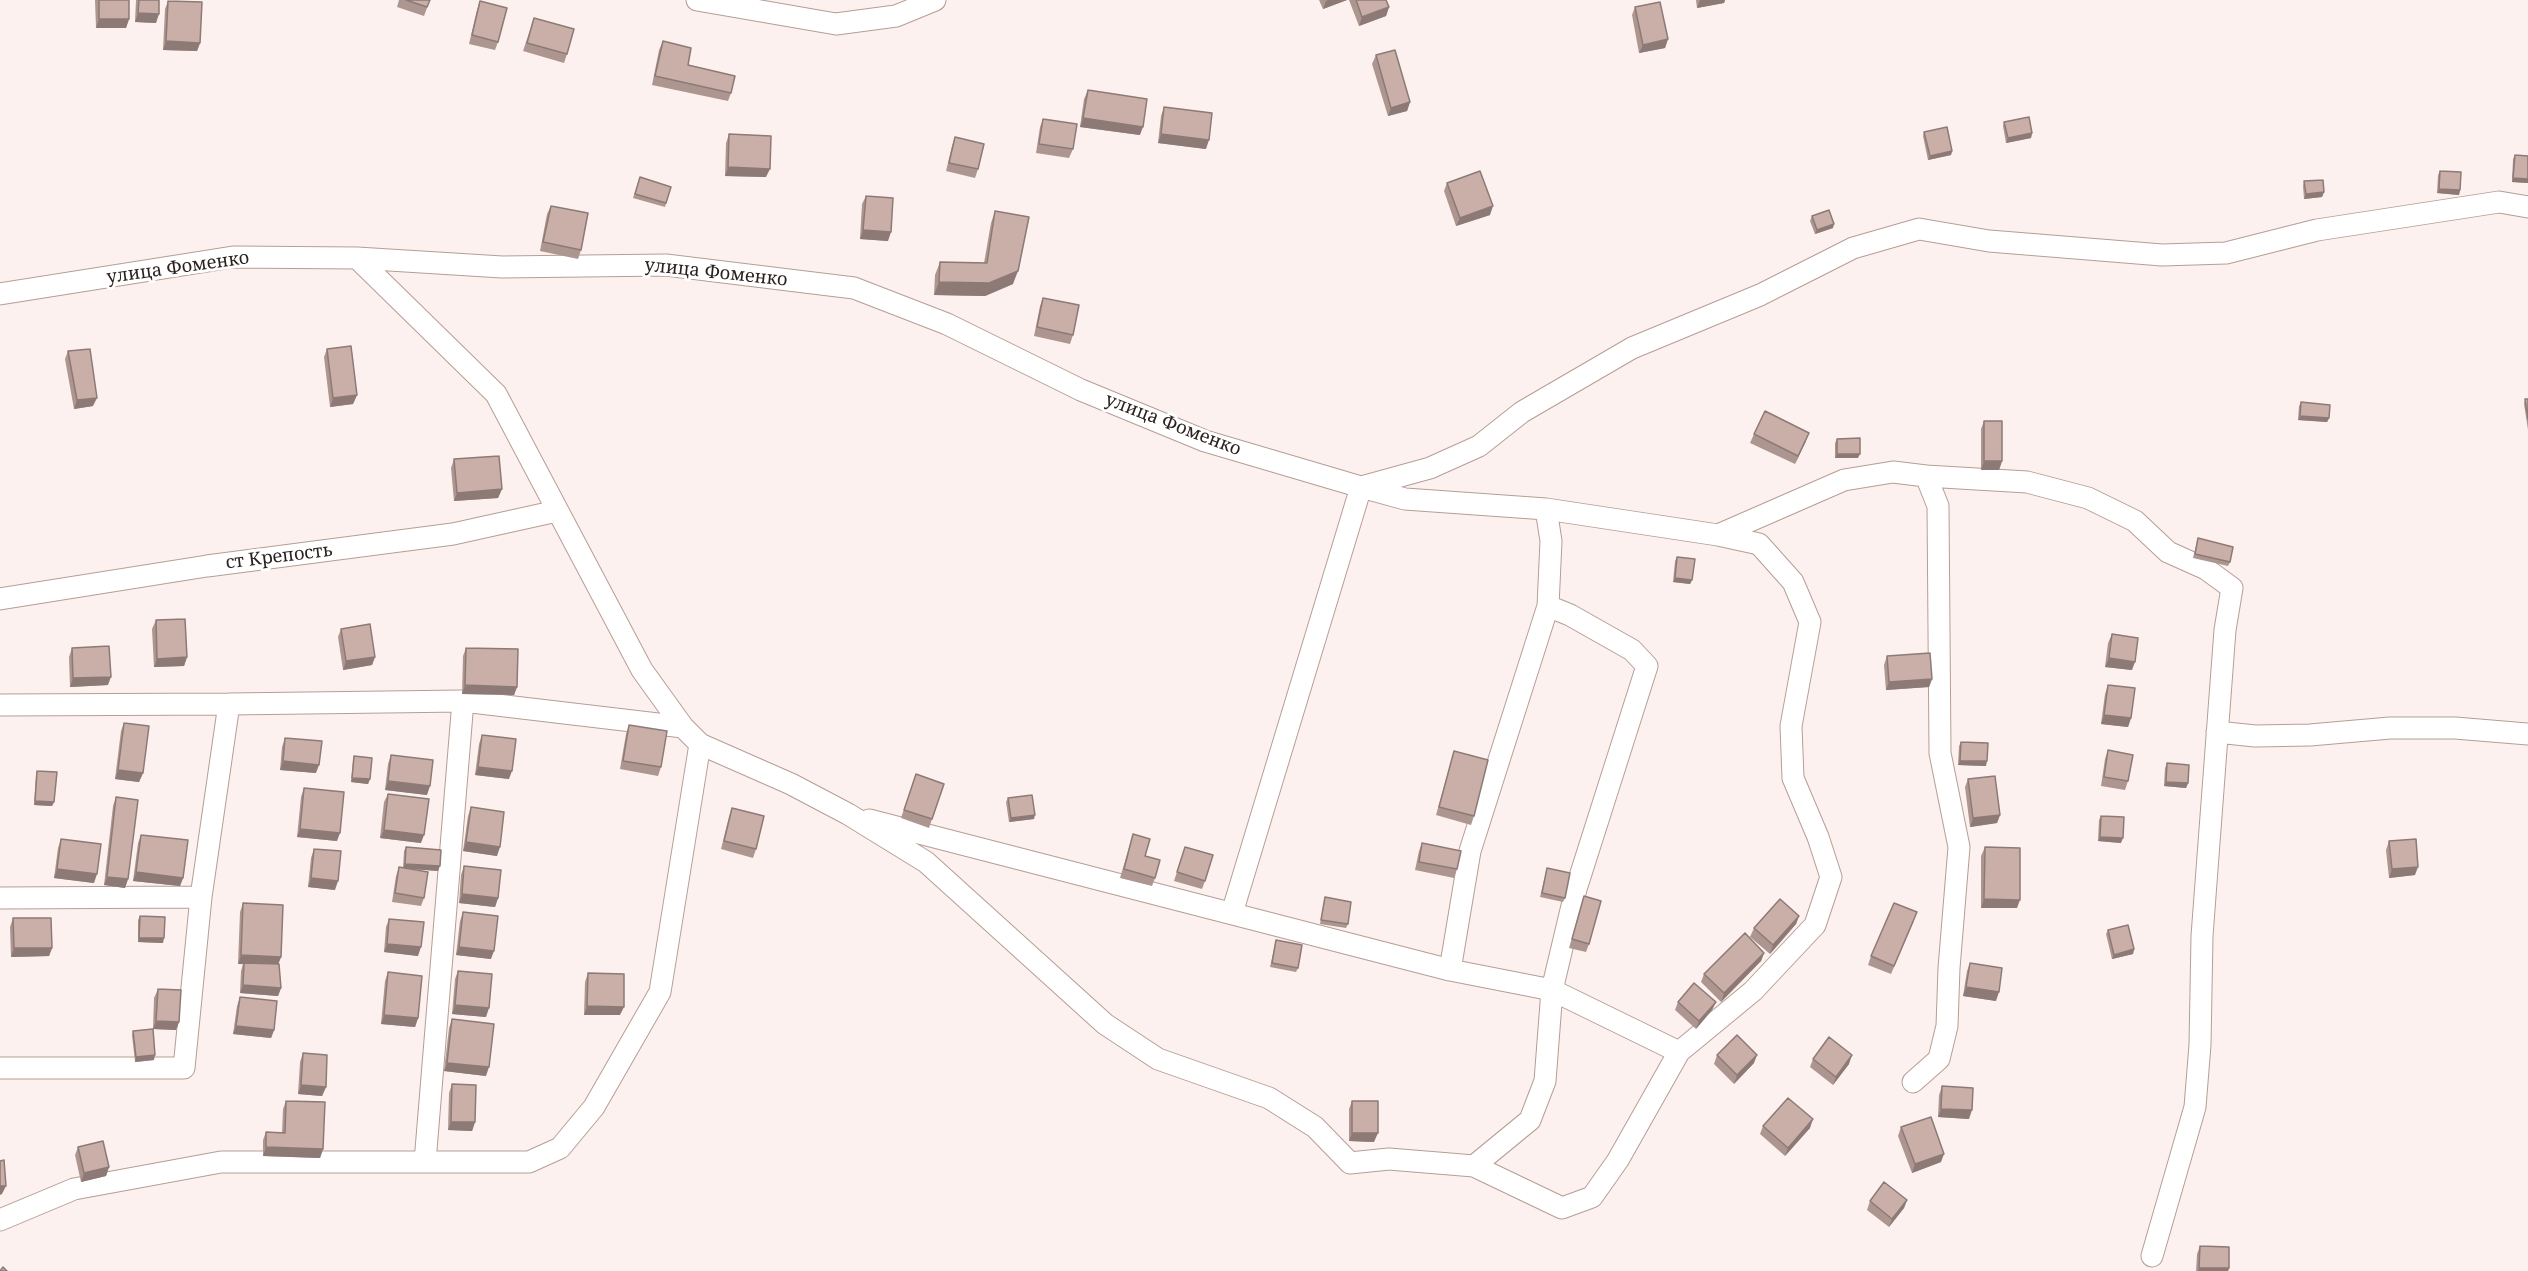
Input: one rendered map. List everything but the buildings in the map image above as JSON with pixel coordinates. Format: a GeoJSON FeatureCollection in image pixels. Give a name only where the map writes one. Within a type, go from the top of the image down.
{"type":"FeatureCollection","features":[{"type":"Feature","properties":{"kind":"street"},"geometry":{"type":"LineString","coordinates":[[697,0],[836,24],[896,16],[935,0]]}},
{"type":"Feature","properties":{"kind":"street"},"geometry":{"type":"LineString","coordinates":[[1232,913],[1361,487],[1430,468],[1479,446],[1521,412],[1632,348],[1760,295],[1854,248],[1919,229],[1989,241],[2162,255],[2226,253],[2317,230],[2499,202],[2528,207]]}},
{"type":"Feature","properties":{"kind":"street","name":"улица Фоменко"},"geometry":{"type":"LineString","coordinates":[[0,294],[233,257],[357,258],[502,267],[666,265],[854,288],[947,324],[1080,390],[1205,441],[1361,487],[1405,499],[1546,509],[1718,535],[1759,544],[1793,582],[1810,622],[1791,726],[1792,778],[1818,837],[1831,878],[1815,925],[1753,991],[1679,1052]]}},
{"type":"Feature","properties":{"kind":"street"},"geometry":{"type":"LineString","coordinates":[[357,258],[496,394],[642,670],[683,727],[700,744],[790,784],[848,814],[926,862],[1105,1024],[1158,1059],[1269,1098],[1315,1127],[1350,1163],[1389,1159],[1474,1166],[1562,1208],[1592,1197],[1618,1160],[1679,1052],[1552,990],[1449,970],[848,814]]}},
{"type":"Feature","properties":{"kind":"street"},"geometry":{"type":"LineString","coordinates":[[1718,535],[1844,480],[1893,472],[2028,482],[2088,498],[2135,521],[2168,552],[2206,569],[2232,588],[2225,630],[2202,936],[2200,1045],[2194,1107],[2152,1256]]}},
{"type":"Feature","properties":{"kind":"street"},"geometry":{"type":"LineString","coordinates":[[1913,1082],[1939,1059],[1947,1026],[1948,968],[1959,847],[1940,753],[1938,506],[1926,476]]}},
{"type":"Feature","properties":{"kind":"street"},"geometry":{"type":"LineString","coordinates":[[1449,970],[1470,851],[1548,606],[1551,540],[1546,509]]}},
{"type":"Feature","properties":{"kind":"street","name":"ст Крепость"},"geometry":{"type":"LineString","coordinates":[[0,599],[207,566],[453,534],[557,511]]}},
{"type":"Feature","properties":{"kind":"street"},"geometry":{"type":"LineString","coordinates":[[1474,1166],[1530,1119],[1545,1081],[1552,990],[1576,889],[1647,666],[1632,650],[1570,615],[1548,606]]}},
{"type":"Feature","properties":{"kind":"street"},"geometry":{"type":"LineString","coordinates":[[0,705],[462,700],[683,727]]}},
{"type":"Feature","properties":{"kind":"street"},"geometry":{"type":"LineString","coordinates":[[424,1162],[462,700]]}},
{"type":"Feature","properties":{"kind":"street"},"geometry":{"type":"LineString","coordinates":[[0,1068],[184,1068],[201,897],[229,704]]}},
{"type":"Feature","properties":{"kind":"street"},"geometry":{"type":"LineString","coordinates":[[2217,732],[2255,736],[2310,735],[2390,728],[2455,728],[2528,734]]}},
{"type":"Feature","properties":{"kind":"street"},"geometry":{"type":"LineString","coordinates":[[0,1220],[74,1189],[221,1162],[529,1162],[560,1148],[594,1107],[660,992],[700,744]]}},
{"type":"Feature","properties":{"kind":"street"},"geometry":{"type":"LineString","coordinates":[[0,898],[201,897]]}}]}
